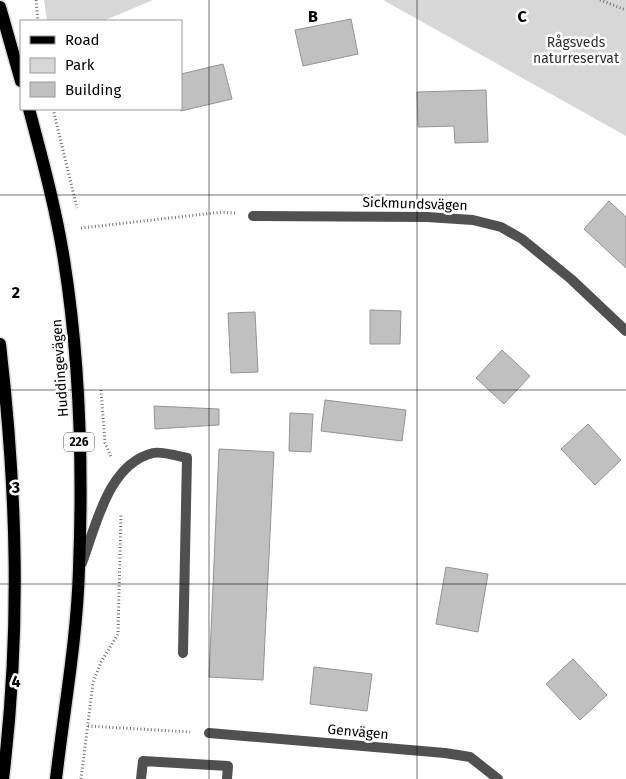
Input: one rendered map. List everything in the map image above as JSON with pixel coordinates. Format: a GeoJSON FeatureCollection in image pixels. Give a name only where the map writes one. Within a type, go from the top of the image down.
{"type":"FeatureCollection","features":[{"type":"Feature","properties":{"kind":"main road"},"geometry":{"type":"LineString","coordinates":[[0,7],[20,77]]}},
{"type":"Feature","properties":{"kind":"main road","name":"Huddingevägen"},"geometry":{"type":"LineString","coordinates":[[29,110],[45,167],[64,259],[74,341],[78,401],[79,570],[71,658],[56,779]]}},
{"type":"Feature","properties":{"kind":"main road"},"geometry":{"type":"LineString","coordinates":[[0,344],[8,409],[16,539],[12,705],[3,779]]}},
{"type":"Feature","properties":{"kind":"street","name":"Sickmundsvägen"},"geometry":{"type":"LineString","coordinates":[[253,216],[427,216],[473,220],[501,227],[522,239],[571,279],[626,331]]}},
{"type":"Feature","properties":{"kind":"street"},"geometry":{"type":"LineString","coordinates":[[79,570],[108,495],[119,476],[138,459],[154,453],[187,458],[183,653]]}},
{"type":"Feature","properties":{"kind":"street","name":"Genvägen"},"geometry":{"type":"LineString","coordinates":[[209,734],[445,753],[470,757],[498,779]]}},
{"type":"Feature","properties":{"kind":"street"},"geometry":{"type":"LineString","coordinates":[[141,779],[144,761],[228,766],[227,779]]}},
{"type":"Feature","properties":{"kind":"path"},"geometry":{"type":"LineString","coordinates":[[37,0],[38,20]]}},
{"type":"Feature","properties":{"kind":"path"},"geometry":{"type":"LineString","coordinates":[[600,0],[626,10]]}},
{"type":"Feature","properties":{"kind":"path"},"geometry":{"type":"LineString","coordinates":[[53,110],[78,210]]}},
{"type":"Feature","properties":{"kind":"path"},"geometry":{"type":"LineString","coordinates":[[79,219],[81,228],[223,212],[253,216]]}},
{"type":"Feature","properties":{"kind":"path"},"geometry":{"type":"LineString","coordinates":[[81,779],[88,726],[209,734]]}},
{"type":"Feature","properties":{"kind":"green space"},"geometry":{"type":"Polygon","coordinates":[[[44,0],[153,0],[105,20],[47,20],[44,0]]]}},
{"type":"Feature","properties":{"kind":"green space","name":"Rågsveds naturreservat"},"geometry":{"type":"Polygon","coordinates":[[[383,0],[626,0],[626,136],[383,0]]]}},
{"type":"Feature","properties":{"kind":"building"},"geometry":{"type":"Polygon","coordinates":[[[351,19],[358,54],[303,66],[295,30],[351,19]]]}},
{"type":"Feature","properties":{"kind":"building"},"geometry":{"type":"Polygon","coordinates":[[[223,64],[232,99],[181,111],[182,74],[223,64]]]}},
{"type":"Feature","properties":{"kind":"building"},"geometry":{"type":"Polygon","coordinates":[[[486,90],[488,142],[455,143],[454,126],[418,127],[417,92],[486,90]]]}},
{"type":"Feature","properties":{"kind":"building"},"geometry":{"type":"Polygon","coordinates":[[[609,201],[626,217],[626,268],[584,229],[609,201]]]}},
{"type":"Feature","properties":{"kind":"building"},"geometry":{"type":"Polygon","coordinates":[[[370,310],[401,311],[400,344],[370,344],[370,310]]]}},
{"type":"Feature","properties":{"kind":"building"},"geometry":{"type":"Polygon","coordinates":[[[255,312],[258,372],[231,373],[228,313],[255,312]]]}},
{"type":"Feature","properties":{"kind":"building"},"geometry":{"type":"Polygon","coordinates":[[[502,350],[530,376],[504,404],[476,378],[502,350]]]}},
{"type":"Feature","properties":{"kind":"building"},"geometry":{"type":"Polygon","coordinates":[[[325,400],[406,410],[402,441],[321,431],[325,400]]]}},
{"type":"Feature","properties":{"kind":"building"},"geometry":{"type":"Polygon","coordinates":[[[154,406],[219,409],[219,425],[155,429],[154,406]]]}},
{"type":"Feature","properties":{"kind":"building"},"geometry":{"type":"Polygon","coordinates":[[[290,413],[313,414],[311,452],[289,451],[290,413]]]}},
{"type":"Feature","properties":{"kind":"building"},"geometry":{"type":"Polygon","coordinates":[[[588,424],[621,460],[595,485],[561,449],[588,424]]]}},
{"type":"Feature","properties":{"kind":"building"},"geometry":{"type":"Polygon","coordinates":[[[219,449],[274,452],[263,680],[209,677],[219,449]]]}},
{"type":"Feature","properties":{"kind":"building"},"geometry":{"type":"Polygon","coordinates":[[[446,567],[488,574],[478,632],[436,624],[446,567]]]}},
{"type":"Feature","properties":{"kind":"building"},"geometry":{"type":"Polygon","coordinates":[[[573,659],[607,695],[580,720],[546,684],[573,659]]]}},
{"type":"Feature","properties":{"kind":"building"},"geometry":{"type":"Polygon","coordinates":[[[314,667],[372,674],[367,711],[310,704],[314,667]]]}}]}
